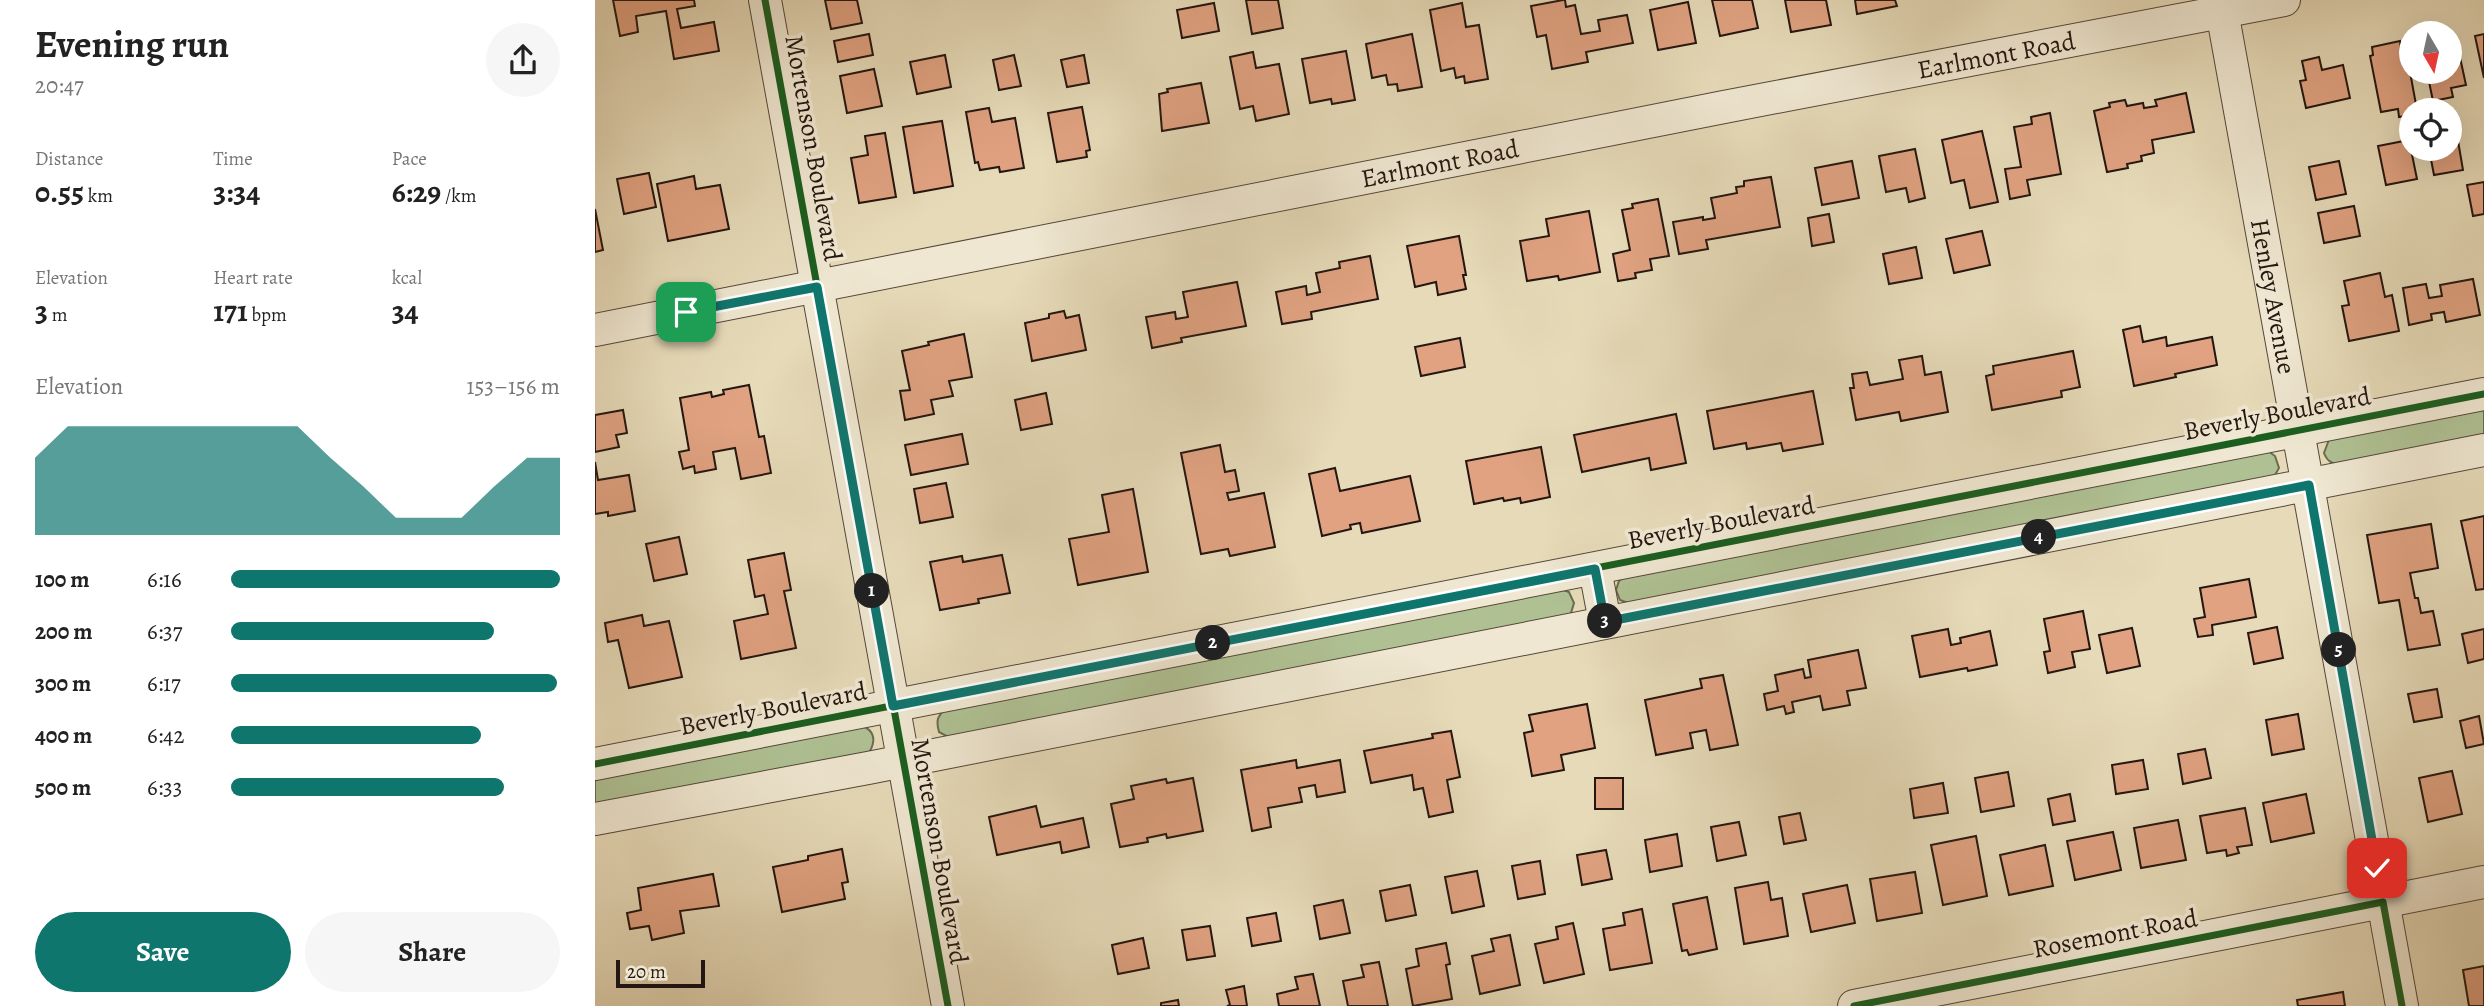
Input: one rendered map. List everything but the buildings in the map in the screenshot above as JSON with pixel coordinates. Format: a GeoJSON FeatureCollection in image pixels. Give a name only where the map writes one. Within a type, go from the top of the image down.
{"type":"FeatureCollection","features":[{"type":"Feature","properties":{"kind":"street","name":"Mortenson Boulevard"},"geometry":{"type":"LineString","coordinates":[[765,0],[948,1006]]}},
{"type":"Feature","properties":{"kind":"street","name":"Earlmont Road"},"geometry":{"type":"LineString","coordinates":[[595,330],[2221,6],[2284,0]]}},
{"type":"Feature","properties":{"kind":"street","name":"Henley Avenue"},"geometry":{"type":"LineString","coordinates":[[2221,6],[2402,1006]]}},
{"type":"Feature","properties":{"kind":"street","name":"Beverly Boulevard"},"geometry":{"type":"LineString","coordinates":[[595,764],[2484,394]]}},
{"type":"Feature","properties":{"kind":"street"},"geometry":{"type":"LineString","coordinates":[[595,819],[2484,450]]}},
{"type":"Feature","properties":{"kind":"street"},"geometry":{"type":"LineString","coordinates":[[1595,569],[1605,622]]}},
{"type":"Feature","properties":{"kind":"street","name":"Rosemont Road"},"geometry":{"type":"LineString","coordinates":[[1854,1006],[2484,882]]}},
{"type":"Feature","properties":{"kind":"green space"},"geometry":{"type":"Polygon","coordinates":[[[2484,405],[2484,436],[2341,465],[2330,462],[2324,453],[2330,437],[2484,405]]]}},
{"type":"Feature","properties":{"kind":"green space"},"geometry":{"type":"Polygon","coordinates":[[[2268,451],[2275,456],[2279,468],[2275,475],[2266,480],[1628,603],[1620,600],[1616,590],[1619,581],[1628,575],[2268,451]]]}},
{"type":"Feature","properties":{"kind":"green space"},"geometry":{"type":"Polygon","coordinates":[[[1560,589],[1569,592],[1574,603],[1571,613],[1566,617],[950,738],[939,732],[938,728],[938,719],[945,709],[1560,589]]]}},
{"type":"Feature","properties":{"kind":"green space"},"geometry":{"type":"Polygon","coordinates":[[[863,726],[872,733],[873,743],[870,751],[861,756],[595,807],[595,778],[863,726]]]}},
{"type":"Feature","properties":{"kind":"cycle path"},"geometry":{"type":"LineString","coordinates":[[765,0],[948,1006]]}},
{"type":"Feature","properties":{"kind":"cycle path"},"geometry":{"type":"LineString","coordinates":[[595,764],[2484,394]]}},
{"type":"Feature","properties":{"kind":"cycle path"},"geometry":{"type":"LineString","coordinates":[[1854,1006],[2383,902],[2402,1006]]}},
{"type":"Feature","properties":{"kind":"route"},"geometry":{"type":"LineString","coordinates":[[686,312],[817,287],[893,706],[1595,569],[1605,622],[2309,485],[2377,868]]}}]}
